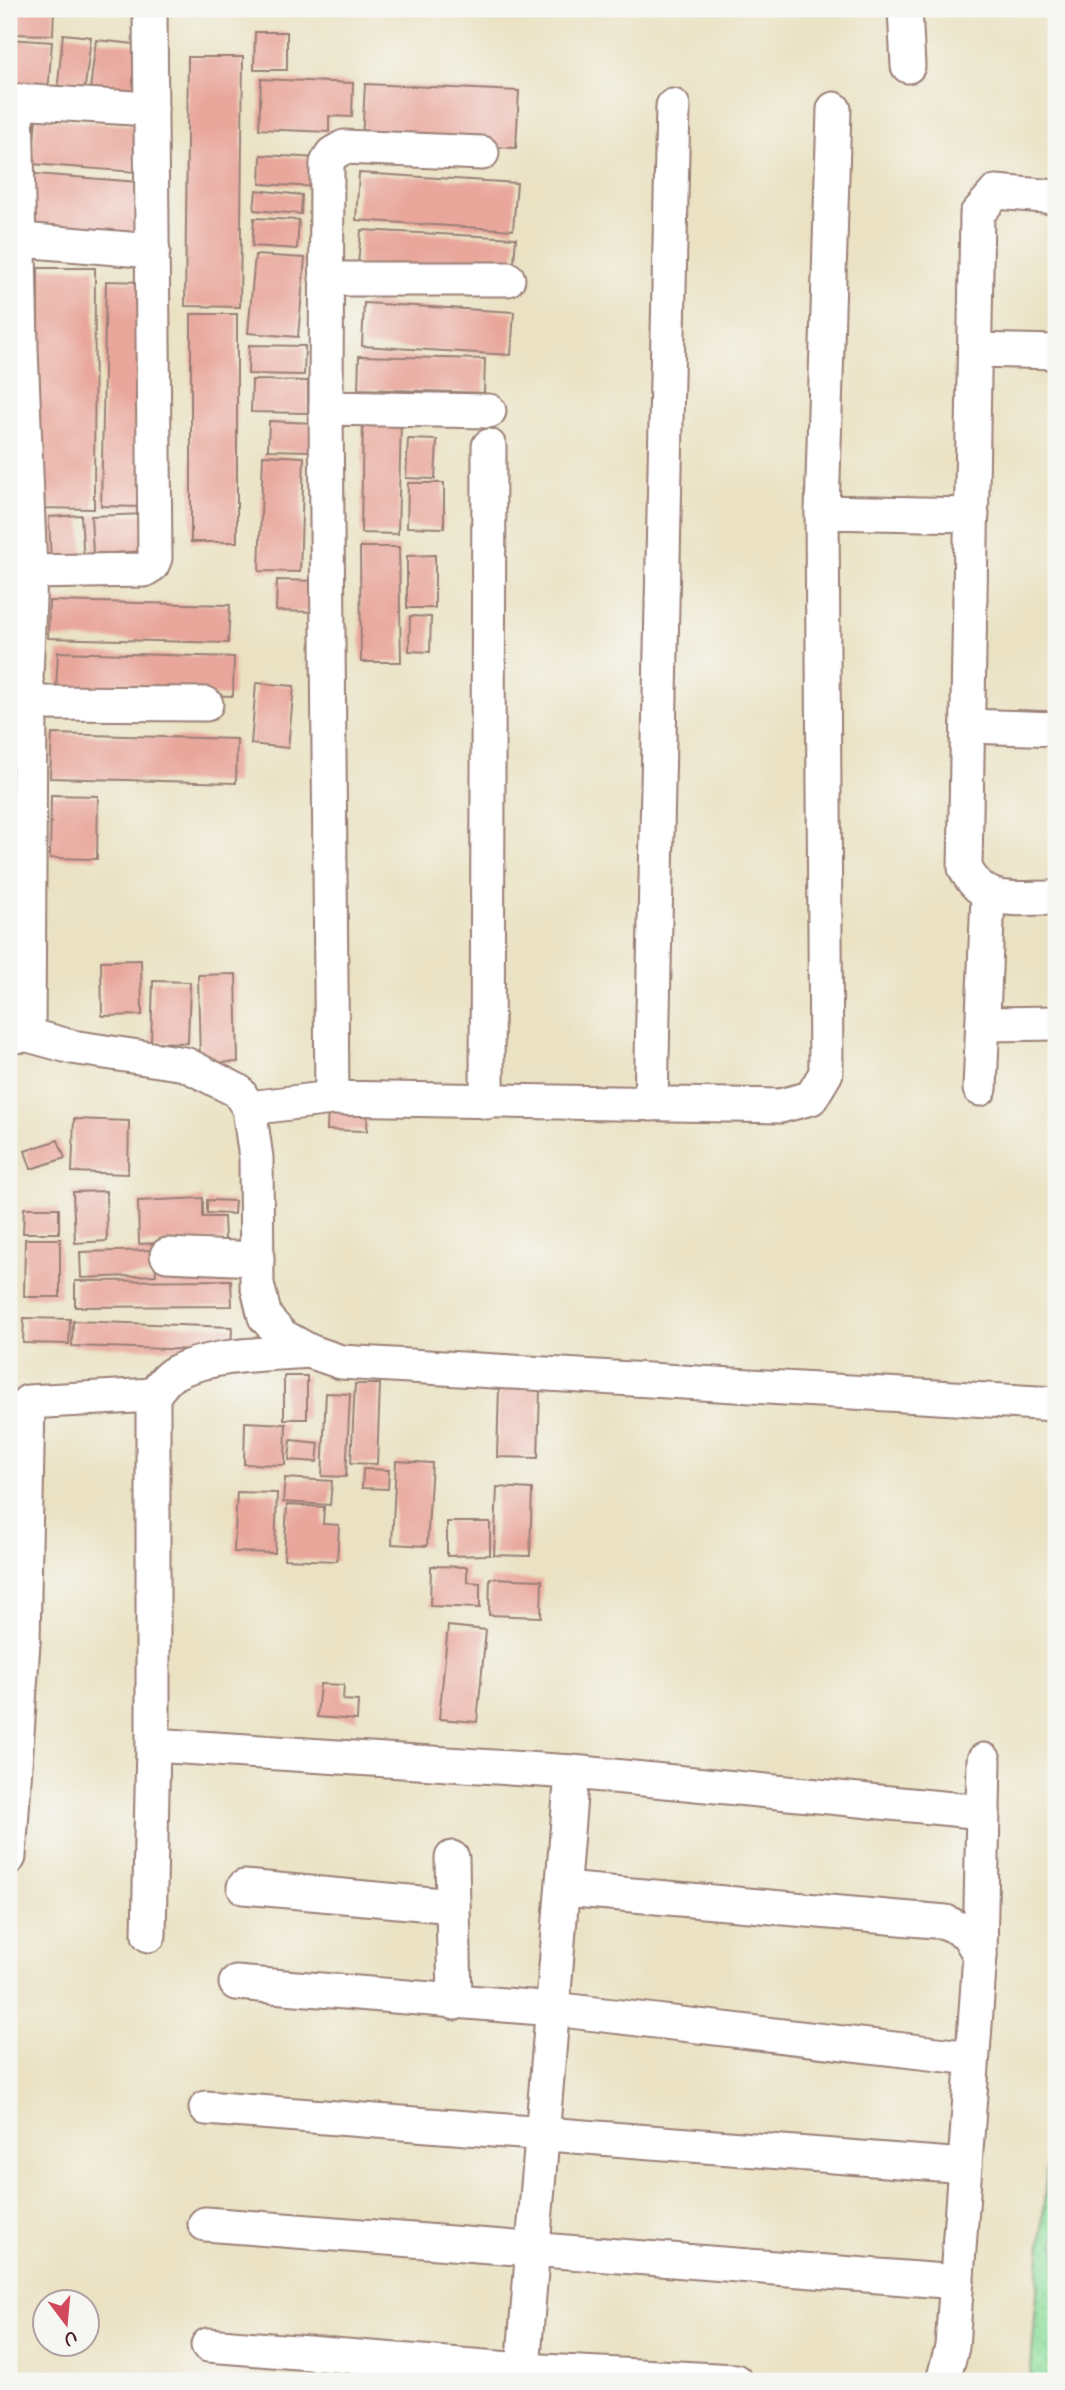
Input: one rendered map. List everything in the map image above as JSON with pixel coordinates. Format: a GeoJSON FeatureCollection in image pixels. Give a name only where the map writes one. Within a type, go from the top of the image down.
{"type":"FeatureCollection","features":[{"type":"Feature","properties":{"kind":"street"},"geometry":{"type":"LineString","coordinates":[[30,572],[144,570],[153,563],[150,9]]}},
{"type":"Feature","properties":{"kind":"street"},"geometry":{"type":"LineString","coordinates":[[905,9],[908,66]]}},
{"type":"Feature","properties":{"kind":"street"},"geometry":{"type":"LineString","coordinates":[[151,109],[13,101],[18,534],[30,572],[22,686],[18,1036],[185,1064],[238,1091],[249,1108],[256,1158],[257,1284],[265,1318],[282,1336],[309,1351],[341,1362],[1056,1404]]}},
{"type":"Feature","properties":{"kind":"street"},"geometry":{"type":"LineString","coordinates":[[651,1104],[673,106]]}},
{"type":"Feature","properties":{"kind":"street"},"geometry":{"type":"LineString","coordinates":[[249,1108],[332,1098],[779,1107],[811,1098],[826,1073],[822,512],[834,109]]}},
{"type":"Feature","properties":{"kind":"street"},"geometry":{"type":"LineString","coordinates":[[332,1098],[326,408],[327,163],[332,155],[344,147],[482,153]]}},
{"type":"Feature","properties":{"kind":"street"},"geometry":{"type":"LineString","coordinates":[[1056,197],[996,191],[977,214],[965,868],[974,886],[988,896],[1056,898]]}},
{"type":"Feature","properties":{"kind":"street"},"geometry":{"type":"LineString","coordinates":[[15,240],[153,251]]}},
{"type":"Feature","properties":{"kind":"street"},"geometry":{"type":"LineString","coordinates":[[326,279],[509,279]]}},
{"type":"Feature","properties":{"kind":"street"},"geometry":{"type":"LineString","coordinates":[[975,351],[1056,352]]}},
{"type":"Feature","properties":{"kind":"street"},"geometry":{"type":"LineString","coordinates":[[326,408],[489,411]]}},
{"type":"Feature","properties":{"kind":"street"},"geometry":{"type":"LineString","coordinates":[[487,1102],[489,446]]}},
{"type":"Feature","properties":{"kind":"street"},"geometry":{"type":"LineString","coordinates":[[822,512],[972,515]]}},
{"type":"Feature","properties":{"kind":"street"},"geometry":{"type":"LineString","coordinates":[[22,686],[206,704]]}},
{"type":"Feature","properties":{"kind":"street"},"geometry":{"type":"LineString","coordinates":[[968,726],[1056,729]]}},
{"type":"Feature","properties":{"kind":"street"},"geometry":{"type":"LineString","coordinates":[[980,1088],[988,896]]}},
{"type":"Feature","properties":{"kind":"street"},"geometry":{"type":"LineString","coordinates":[[982,1024],[1056,1024]]}},
{"type":"Feature","properties":{"kind":"street"},"geometry":{"type":"LineString","coordinates":[[167,1255],[257,1259]]}},
{"type":"Feature","properties":{"kind":"street"},"geometry":{"type":"LineString","coordinates":[[149,1935],[153,1745],[153,1395],[173,1373],[192,1366],[252,1356],[309,1351]]}},
{"type":"Feature","properties":{"kind":"street"},"geometry":{"type":"LineString","coordinates":[[9,1857],[16,1642],[18,1403],[153,1395]]}},
{"type":"Feature","properties":{"kind":"street"},"geometry":{"type":"LineString","coordinates":[[153,1745],[572,1772],[983,1812]]}},
{"type":"Feature","properties":{"kind":"street"},"geometry":{"type":"LineString","coordinates":[[943,2381],[952,2347],[980,1955],[984,1760]]}},
{"type":"Feature","properties":{"kind":"street"},"geometry":{"type":"LineString","coordinates":[[523,2375],[572,1772]]}},
{"type":"Feature","properties":{"kind":"street"},"geometry":{"type":"LineString","coordinates":[[452,1858],[455,2003]]}},
{"type":"Feature","properties":{"kind":"street"},"geometry":{"type":"LineString","coordinates":[[244,1887],[453,1906]]}},
{"type":"Feature","properties":{"kind":"street"},"geometry":{"type":"LineString","coordinates":[[563,1889],[946,1922],[967,1933],[980,1955]]}},
{"type":"Feature","properties":{"kind":"street"},"geometry":{"type":"LineString","coordinates":[[236,1983],[553,2009],[972,2058]]}},
{"type":"Feature","properties":{"kind":"street"},"geometry":{"type":"LineString","coordinates":[[206,2108],[965,2166]]}},
{"type":"Feature","properties":{"kind":"street"},"geometry":{"type":"LineString","coordinates":[[205,2224],[532,2252],[957,2282]]}},
{"type":"Feature","properties":{"kind":"street"},"geometry":{"type":"LineString","coordinates":[[208,2345],[523,2375],[735,2381]]}},
{"type":"Feature","properties":{"kind":"green space"},"geometry":{"type":"Polygon","coordinates":[[[1056,2053],[1056,2381],[1030,2381],[1056,2053]]]}},
{"type":"Feature","properties":{"kind":"building"},"geometry":{"type":"Polygon","coordinates":[[[9,9],[54,9],[53,35],[9,34],[9,9]]]}},
{"type":"Feature","properties":{"kind":"building"},"geometry":{"type":"Polygon","coordinates":[[[255,32],[287,32],[287,70],[254,70],[255,32]]]}},
{"type":"Feature","properties":{"kind":"building"},"geometry":{"type":"Polygon","coordinates":[[[63,34],[91,37],[84,96],[57,93],[63,34]]]}},
{"type":"Feature","properties":{"kind":"building"},"geometry":{"type":"Polygon","coordinates":[[[9,39],[52,42],[48,93],[9,91],[9,39]]]}},
{"type":"Feature","properties":{"kind":"building"},"geometry":{"type":"Polygon","coordinates":[[[96,40],[144,45],[137,104],[89,98],[96,40]]]}},
{"type":"Feature","properties":{"kind":"building"},"geometry":{"type":"Polygon","coordinates":[[[188,57],[243,57],[240,307],[185,306],[188,57]]]}},
{"type":"Feature","properties":{"kind":"building"},"geometry":{"type":"Polygon","coordinates":[[[261,79],[353,83],[352,117],[329,116],[329,132],[259,129],[261,79]]]}},
{"type":"Feature","properties":{"kind":"building"},"geometry":{"type":"Polygon","coordinates":[[[365,84],[519,91],[516,148],[362,141],[365,84]]]}},
{"type":"Feature","properties":{"kind":"building"},"geometry":{"type":"Polygon","coordinates":[[[36,118],[139,126],[136,172],[32,164],[36,118]]]}},
{"type":"Feature","properties":{"kind":"building"},"geometry":{"type":"Polygon","coordinates":[[[261,155],[320,158],[319,187],[260,184],[261,155]]]}},
{"type":"Feature","properties":{"kind":"building"},"geometry":{"type":"Polygon","coordinates":[[[359,173],[517,183],[513,230],[356,220],[359,173]]]}},
{"type":"Feature","properties":{"kind":"building"},"geometry":{"type":"Polygon","coordinates":[[[35,174],[139,182],[134,236],[30,228],[35,174]]]}},
{"type":"Feature","properties":{"kind":"building"},"geometry":{"type":"Polygon","coordinates":[[[256,190],[302,195],[301,214],[254,210],[256,190]]]}},
{"type":"Feature","properties":{"kind":"building"},"geometry":{"type":"Polygon","coordinates":[[[254,218],[299,220],[297,249],[252,246],[254,218]]]}},
{"type":"Feature","properties":{"kind":"building"},"geometry":{"type":"Polygon","coordinates":[[[361,230],[516,238],[513,274],[358,266],[361,230]]]}},
{"type":"Feature","properties":{"kind":"building"},"geometry":{"type":"Polygon","coordinates":[[[255,255],[305,258],[298,337],[248,333],[255,255]]]}},
{"type":"Feature","properties":{"kind":"building"},"geometry":{"type":"Polygon","coordinates":[[[38,268],[95,268],[94,509],[37,508],[38,268]]]}},
{"type":"Feature","properties":{"kind":"building"},"geometry":{"type":"Polygon","coordinates":[[[106,281],[148,282],[142,507],[101,506],[106,281]]]}},
{"type":"Feature","properties":{"kind":"building"},"geometry":{"type":"Polygon","coordinates":[[[364,303],[514,312],[511,355],[362,346],[364,303]]]}},
{"type":"Feature","properties":{"kind":"building"},"geometry":{"type":"Polygon","coordinates":[[[191,314],[237,314],[237,542],[191,542],[191,314]]]}},
{"type":"Feature","properties":{"kind":"building"},"geometry":{"type":"Polygon","coordinates":[[[249,345],[305,346],[304,375],[248,374],[249,345]]]}},
{"type":"Feature","properties":{"kind":"building"},"geometry":{"type":"Polygon","coordinates":[[[359,356],[485,359],[484,393],[358,389],[359,356]]]}},
{"type":"Feature","properties":{"kind":"building"},"geometry":{"type":"Polygon","coordinates":[[[252,380],[308,381],[308,413],[251,412],[252,380]]]}},
{"type":"Feature","properties":{"kind":"building"},"geometry":{"type":"Polygon","coordinates":[[[363,420],[401,421],[398,534],[361,533],[363,420]]]}},
{"type":"Feature","properties":{"kind":"building"},"geometry":{"type":"Polygon","coordinates":[[[269,421],[313,423],[311,451],[268,450],[269,421]]]}},
{"type":"Feature","properties":{"kind":"building"},"geometry":{"type":"Polygon","coordinates":[[[408,439],[437,440],[435,479],[406,478],[408,439]]]}},
{"type":"Feature","properties":{"kind":"building"},"geometry":{"type":"Polygon","coordinates":[[[263,455],[304,457],[300,572],[259,571],[263,455]]]}},
{"type":"Feature","properties":{"kind":"building"},"geometry":{"type":"Polygon","coordinates":[[[408,483],[444,483],[444,528],[407,527],[408,483]]]}},
{"type":"Feature","properties":{"kind":"building"},"geometry":{"type":"Polygon","coordinates":[[[146,514],[147,551],[93,554],[91,516],[146,514]]]}},
{"type":"Feature","properties":{"kind":"building"},"geometry":{"type":"Polygon","coordinates":[[[81,515],[84,562],[51,564],[49,517],[81,515]]]}},
{"type":"Feature","properties":{"kind":"building"},"geometry":{"type":"Polygon","coordinates":[[[9,545],[19,546],[18,598],[9,598],[9,545]]]}},
{"type":"Feature","properties":{"kind":"building"},"geometry":{"type":"Polygon","coordinates":[[[360,547],[399,547],[401,662],[361,662],[360,547]]]}},
{"type":"Feature","properties":{"kind":"building"},"geometry":{"type":"Polygon","coordinates":[[[435,555],[435,608],[407,608],[407,556],[435,555]]]}},
{"type":"Feature","properties":{"kind":"building"},"geometry":{"type":"Polygon","coordinates":[[[277,580],[318,581],[317,612],[276,611],[277,580]]]}},
{"type":"Feature","properties":{"kind":"building"},"geometry":{"type":"Polygon","coordinates":[[[49,601],[230,605],[228,643],[48,638],[49,601]]]}},
{"type":"Feature","properties":{"kind":"building"},"geometry":{"type":"Polygon","coordinates":[[[410,616],[431,617],[430,652],[409,651],[410,616]]]}},
{"type":"Feature","properties":{"kind":"building"},"geometry":{"type":"Polygon","coordinates":[[[58,652],[234,657],[233,696],[56,691],[58,652]]]}},
{"type":"Feature","properties":{"kind":"building"},"geometry":{"type":"Polygon","coordinates":[[[256,683],[294,686],[288,748],[251,744],[256,683]]]}},
{"type":"Feature","properties":{"kind":"building"},"geometry":{"type":"Polygon","coordinates":[[[52,734],[237,739],[236,783],[50,778],[52,734]]]}},
{"type":"Feature","properties":{"kind":"building"},"geometry":{"type":"Polygon","coordinates":[[[51,795],[98,796],[97,859],[50,858],[51,795]]]}},
{"type":"Feature","properties":{"kind":"building"},"geometry":{"type":"Polygon","coordinates":[[[9,851],[17,851],[17,891],[9,891],[9,851]]]}},
{"type":"Feature","properties":{"kind":"building"},"geometry":{"type":"Polygon","coordinates":[[[141,960],[142,1015],[102,1016],[101,961],[141,960]]]}},
{"type":"Feature","properties":{"kind":"building"},"geometry":{"type":"Polygon","coordinates":[[[236,974],[238,1062],[200,1063],[198,975],[236,974]]]}},
{"type":"Feature","properties":{"kind":"building"},"geometry":{"type":"Polygon","coordinates":[[[153,981],[190,982],[188,1043],[151,1042],[153,981]]]}},
{"type":"Feature","properties":{"kind":"building"},"geometry":{"type":"Polygon","coordinates":[[[328,1106],[368,1107],[367,1131],[327,1130],[328,1106]]]}},
{"type":"Feature","properties":{"kind":"building"},"geometry":{"type":"Polygon","coordinates":[[[74,1119],[129,1121],[128,1174],[72,1172],[74,1119]]]}},
{"type":"Feature","properties":{"kind":"building"},"geometry":{"type":"Polygon","coordinates":[[[58,1140],[65,1158],[31,1169],[25,1151],[58,1140]]]}},
{"type":"Feature","properties":{"kind":"building"},"geometry":{"type":"Polygon","coordinates":[[[106,1191],[107,1241],[75,1243],[73,1192],[106,1191]]]}},
{"type":"Feature","properties":{"kind":"building"},"geometry":{"type":"Polygon","coordinates":[[[203,1198],[203,1217],[224,1217],[225,1240],[139,1244],[138,1201],[203,1198]]]}},
{"type":"Feature","properties":{"kind":"building"},"geometry":{"type":"Polygon","coordinates":[[[207,1200],[235,1201],[234,1214],[207,1213],[207,1200]]]}},
{"type":"Feature","properties":{"kind":"building"},"geometry":{"type":"Polygon","coordinates":[[[24,1208],[59,1208],[59,1233],[23,1233],[24,1208]]]}},
{"type":"Feature","properties":{"kind":"building"},"geometry":{"type":"Polygon","coordinates":[[[25,1239],[60,1239],[60,1297],[24,1297],[25,1239]]]}},
{"type":"Feature","properties":{"kind":"building"},"geometry":{"type":"Polygon","coordinates":[[[155,1250],[156,1275],[81,1278],[80,1252],[155,1250]]]}},
{"type":"Feature","properties":{"kind":"building"},"geometry":{"type":"Polygon","coordinates":[[[231,1280],[232,1306],[75,1307],[75,1281],[231,1280]]]}},
{"type":"Feature","properties":{"kind":"building"},"geometry":{"type":"Polygon","coordinates":[[[24,1318],[70,1319],[69,1344],[23,1343],[24,1318]]]}},
{"type":"Feature","properties":{"kind":"building"},"geometry":{"type":"Polygon","coordinates":[[[73,1321],[232,1327],[231,1351],[72,1346],[73,1321]]]}},
{"type":"Feature","properties":{"kind":"building"},"geometry":{"type":"Polygon","coordinates":[[[284,1376],[307,1376],[307,1419],[284,1419],[284,1376]]]}},
{"type":"Feature","properties":{"kind":"building"},"geometry":{"type":"Polygon","coordinates":[[[355,1384],[380,1384],[377,1464],[351,1463],[355,1384]]]}},
{"type":"Feature","properties":{"kind":"building"},"geometry":{"type":"Polygon","coordinates":[[[499,1387],[540,1389],[538,1458],[497,1457],[499,1387]]]}},
{"type":"Feature","properties":{"kind":"building"},"geometry":{"type":"Polygon","coordinates":[[[326,1393],[350,1394],[346,1477],[322,1476],[326,1393]]]}},
{"type":"Feature","properties":{"kind":"building"},"geometry":{"type":"Polygon","coordinates":[[[245,1422],[286,1424],[285,1465],[244,1464],[245,1422]]]}},
{"type":"Feature","properties":{"kind":"building"},"geometry":{"type":"Polygon","coordinates":[[[291,1440],[319,1443],[317,1462],[289,1460],[291,1440]]]}},
{"type":"Feature","properties":{"kind":"building"},"geometry":{"type":"Polygon","coordinates":[[[396,1461],[432,1463],[427,1546],[392,1544],[396,1461]]]}},
{"type":"Feature","properties":{"kind":"building"},"geometry":{"type":"Polygon","coordinates":[[[363,1469],[389,1470],[388,1489],[362,1488],[363,1469]]]}},
{"type":"Feature","properties":{"kind":"building"},"geometry":{"type":"Polygon","coordinates":[[[285,1478],[332,1481],[330,1505],[283,1502],[285,1478]]]}},
{"type":"Feature","properties":{"kind":"building"},"geometry":{"type":"Polygon","coordinates":[[[497,1487],[532,1489],[530,1556],[494,1555],[497,1487]]]}},
{"type":"Feature","properties":{"kind":"building"},"geometry":{"type":"Polygon","coordinates":[[[237,1492],[277,1493],[275,1553],[234,1552],[237,1492]]]}},
{"type":"Feature","properties":{"kind":"building"},"geometry":{"type":"Polygon","coordinates":[[[287,1505],[324,1507],[323,1524],[339,1525],[337,1561],[284,1559],[287,1505]]]}},
{"type":"Feature","properties":{"kind":"building"},"geometry":{"type":"Polygon","coordinates":[[[447,1522],[490,1522],[490,1555],[447,1556],[447,1522]]]}},
{"type":"Feature","properties":{"kind":"building"},"geometry":{"type":"Polygon","coordinates":[[[431,1566],[467,1567],[467,1582],[480,1583],[480,1608],[430,1606],[431,1566]]]}},
{"type":"Feature","properties":{"kind":"building"},"geometry":{"type":"Polygon","coordinates":[[[490,1578],[542,1580],[541,1617],[489,1615],[490,1578]]]}},
{"type":"Feature","properties":{"kind":"building"},"geometry":{"type":"Polygon","coordinates":[[[448,1626],[486,1630],[477,1722],[439,1719],[448,1626]]]}},
{"type":"Feature","properties":{"kind":"building"},"geometry":{"type":"Polygon","coordinates":[[[320,1684],[344,1685],[343,1700],[358,1701],[357,1720],[317,1717],[320,1684]]]}}]}
